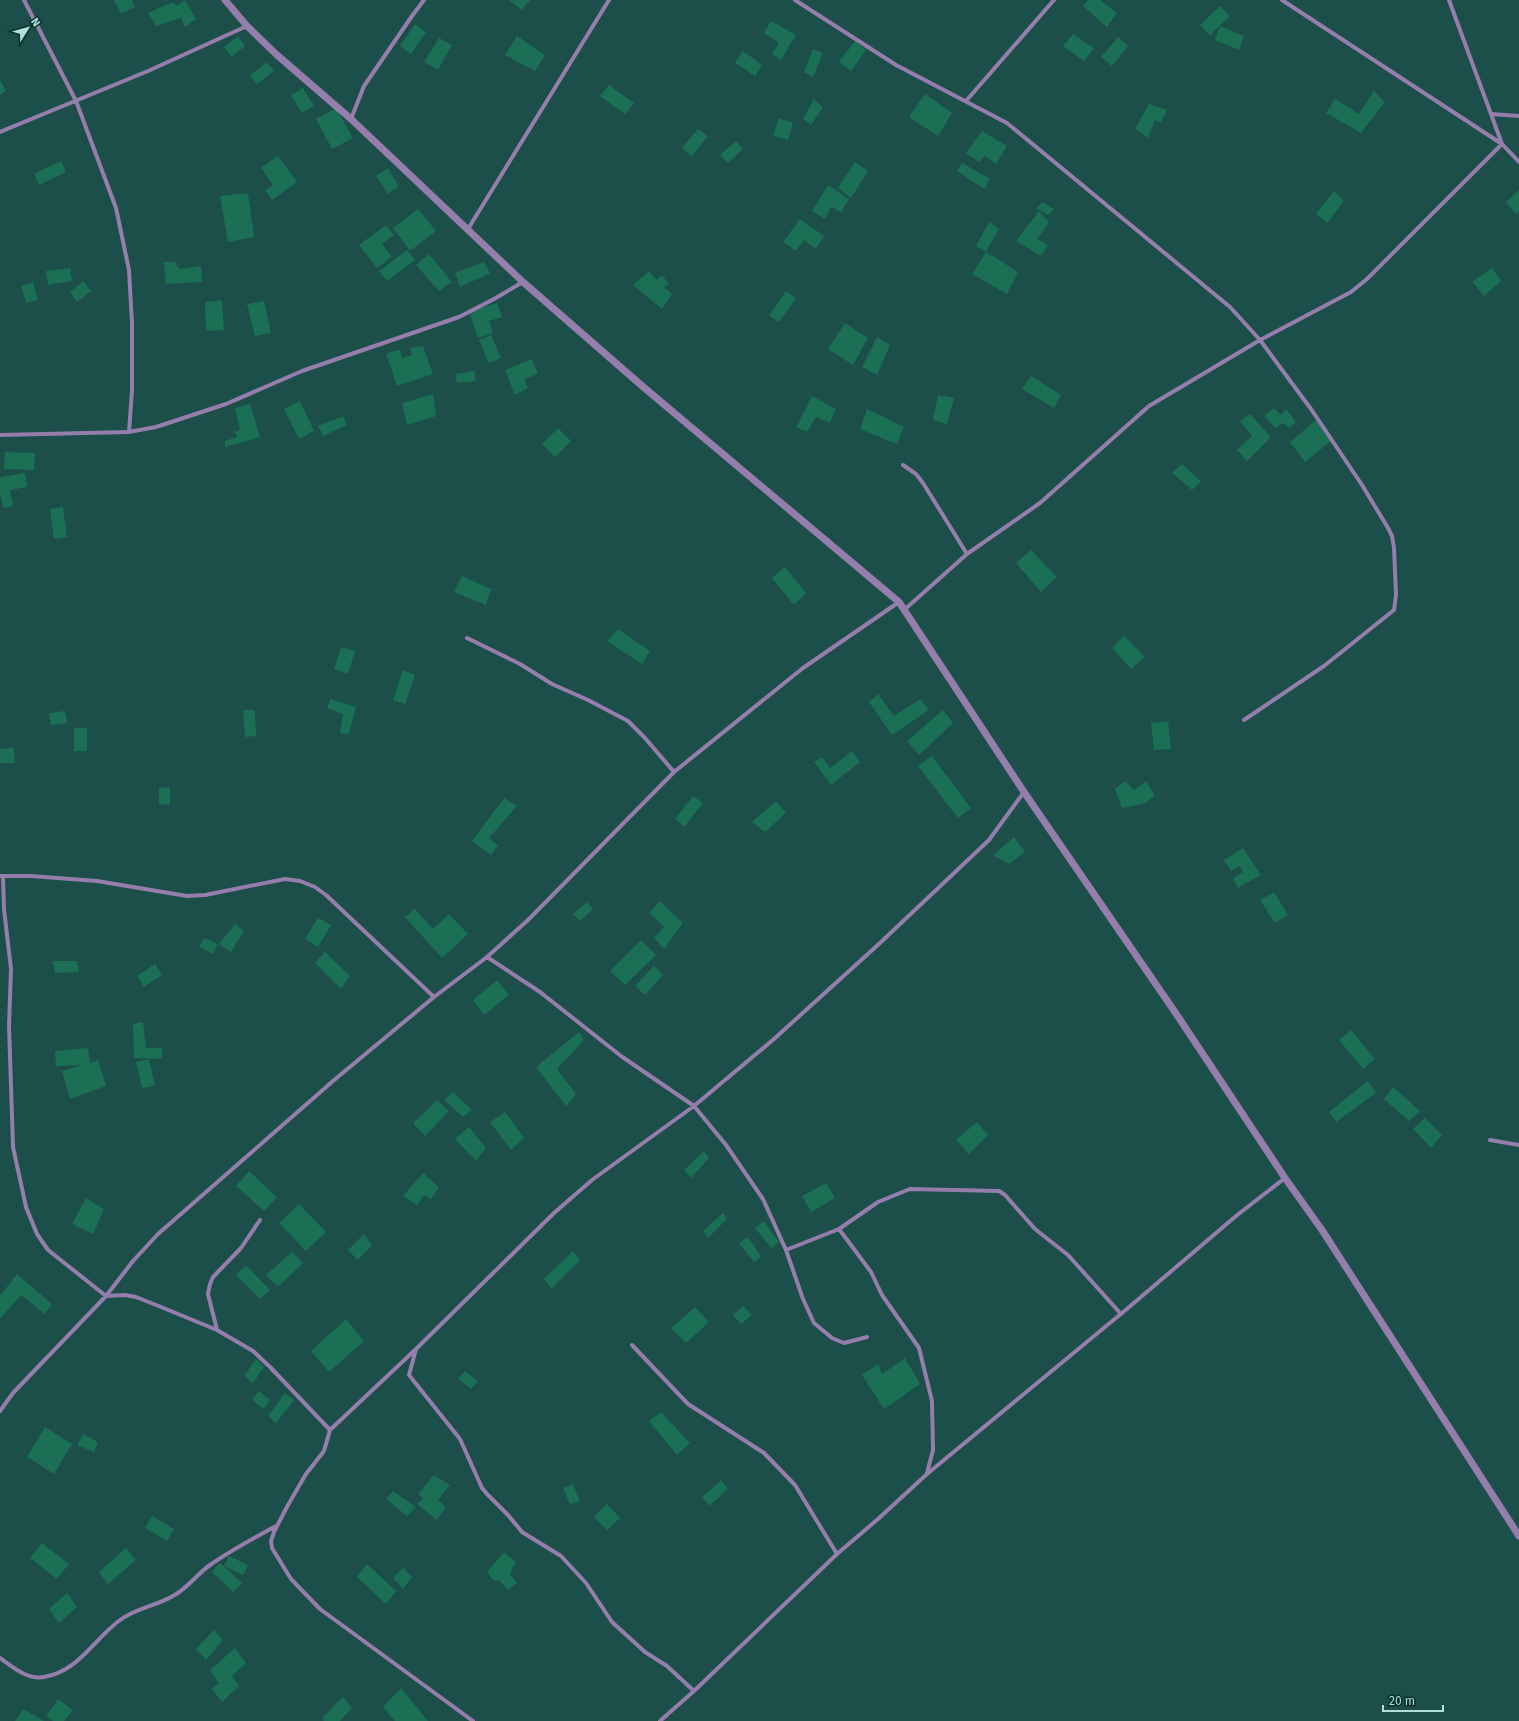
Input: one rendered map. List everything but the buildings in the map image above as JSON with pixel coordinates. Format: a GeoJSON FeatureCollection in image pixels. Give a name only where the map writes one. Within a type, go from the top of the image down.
{"type":"FeatureCollection","features":[{"type":"Feature","properties":{"kind":"street"},"geometry":{"type":"LineString","coordinates":[[24,0],[76,101],[116,208],[129,270],[132,323],[132,390],[129,432]]}},
{"type":"Feature","properties":{"kind":"street"},"geometry":{"type":"LineString","coordinates":[[225,0],[247,26],[277,55],[351,119],[523,282],[641,385],[899,602],[1024,792],[1177,1015],[1285,1178],[1322,1230],[1519,1536]]}},
{"type":"Feature","properties":{"kind":"street"},"geometry":{"type":"LineString","coordinates":[[351,119],[364,86],[424,0]]}},
{"type":"Feature","properties":{"kind":"street"},"geometry":{"type":"LineString","coordinates":[[468,229],[609,0]]}},
{"type":"Feature","properties":{"kind":"street"},"geometry":{"type":"LineString","coordinates":[[795,0],[896,65],[966,100],[1007,123],[1230,307],[1260,340],[1311,409],[1362,485],[1392,536],[1396,595],[1395,607],[1392,613],[1324,666],[1244,720]]}},
{"type":"Feature","properties":{"kind":"street"},"geometry":{"type":"LineString","coordinates":[[966,100],[1054,0]]}},
{"type":"Feature","properties":{"kind":"street"},"geometry":{"type":"LineString","coordinates":[[1282,0],[1502,144],[1519,162]]}},
{"type":"Feature","properties":{"kind":"street"},"geometry":{"type":"LineString","coordinates":[[1449,0],[1502,144]]}},
{"type":"Feature","properties":{"kind":"street"},"geometry":{"type":"LineString","coordinates":[[0,132],[148,71],[247,26]]}},
{"type":"Feature","properties":{"kind":"street"},"geometry":{"type":"LineString","coordinates":[[1491,114],[1519,116]]}},
{"type":"Feature","properties":{"kind":"street"},"geometry":{"type":"LineString","coordinates":[[904,610],[967,554],[1040,502],[1149,406],[1260,340],[1345,296],[1367,279],[1502,144]]}},
{"type":"Feature","properties":{"kind":"street"},"geometry":{"type":"LineString","coordinates":[[0,435],[129,432],[156,427],[226,404],[302,371],[459,317],[523,282]]}},
{"type":"Feature","properties":{"kind":"street"},"geometry":{"type":"LineString","coordinates":[[904,465],[916,474],[923,483],[967,554]]}},
{"type":"Feature","properties":{"kind":"street"},"geometry":{"type":"LineString","coordinates":[[0,1411],[13,1393],[106,1296],[133,1261],[158,1234],[333,1081],[434,997],[487,957],[528,920],[674,772],[803,668],[899,602]]}},
{"type":"Feature","properties":{"kind":"street"},"geometry":{"type":"LineString","coordinates":[[467,638],[520,664],[552,684],[588,700],[628,721],[645,738],[674,772]]}},
{"type":"Feature","properties":{"kind":"street"},"geometry":{"type":"LineString","coordinates":[[473,1721],[320,1608],[291,1579],[272,1548],[271,1541],[277,1526],[306,1474],[324,1451],[330,1430],[416,1349],[554,1213],[592,1180],[694,1106],[774,1038],[844,975],[989,840],[1024,792]]}},
{"type":"Feature","properties":{"kind":"street"},"geometry":{"type":"LineString","coordinates":[[330,1430],[312,1409],[252,1351],[217,1330],[136,1297],[125,1295],[106,1296],[48,1250],[37,1234],[26,1207],[13,1147],[9,1026],[11,969],[1,876],[31,876],[97,881],[187,896],[205,895],[286,879],[300,881],[315,887],[326,895],[434,997]]}},
{"type":"Feature","properties":{"kind":"street"},"geometry":{"type":"LineString","coordinates":[[487,957],[540,992],[621,1056],[694,1106],[726,1145],[763,1199],[786,1250],[802,1299],[814,1323],[832,1338],[844,1343],[867,1337]]}},
{"type":"Feature","properties":{"kind":"street"},"geometry":{"type":"LineString","coordinates":[[1490,1140],[1519,1145]]}},
{"type":"Feature","properties":{"kind":"street"},"geometry":{"type":"LineString","coordinates":[[660,1721],[694,1691],[837,1554],[927,1474],[1121,1314],[1236,1216],[1285,1178]]}},
{"type":"Feature","properties":{"kind":"street"},"geometry":{"type":"LineString","coordinates":[[786,1250],[839,1229],[878,1202],[910,1188],[999,1191],[1005,1195],[1035,1229],[1068,1255],[1121,1314]]}},
{"type":"Feature","properties":{"kind":"street"},"geometry":{"type":"LineString","coordinates":[[217,1330],[208,1294],[210,1284],[213,1277],[241,1248],[260,1220]]}},
{"type":"Feature","properties":{"kind":"street"},"geometry":{"type":"LineString","coordinates":[[839,1229],[871,1272],[882,1295],[919,1348],[933,1414],[933,1450],[927,1474]]}},
{"type":"Feature","properties":{"kind":"street"},"geometry":{"type":"LineString","coordinates":[[632,1345],[688,1404],[764,1453],[795,1485],[837,1554]]}},
{"type":"Feature","properties":{"kind":"street"},"geometry":{"type":"LineString","coordinates":[[416,1349],[409,1375],[460,1439],[482,1488],[522,1532],[561,1556],[586,1583],[612,1622],[645,1652],[667,1666],[694,1691]]}},
{"type":"Feature","properties":{"kind":"street"},"geometry":{"type":"LineString","coordinates":[[0,1658],[28,1676],[33,1677],[60,1673],[74,1665],[120,1620],[135,1611],[172,1597],[184,1589],[209,1566],[234,1549],[277,1526]]}}]}
